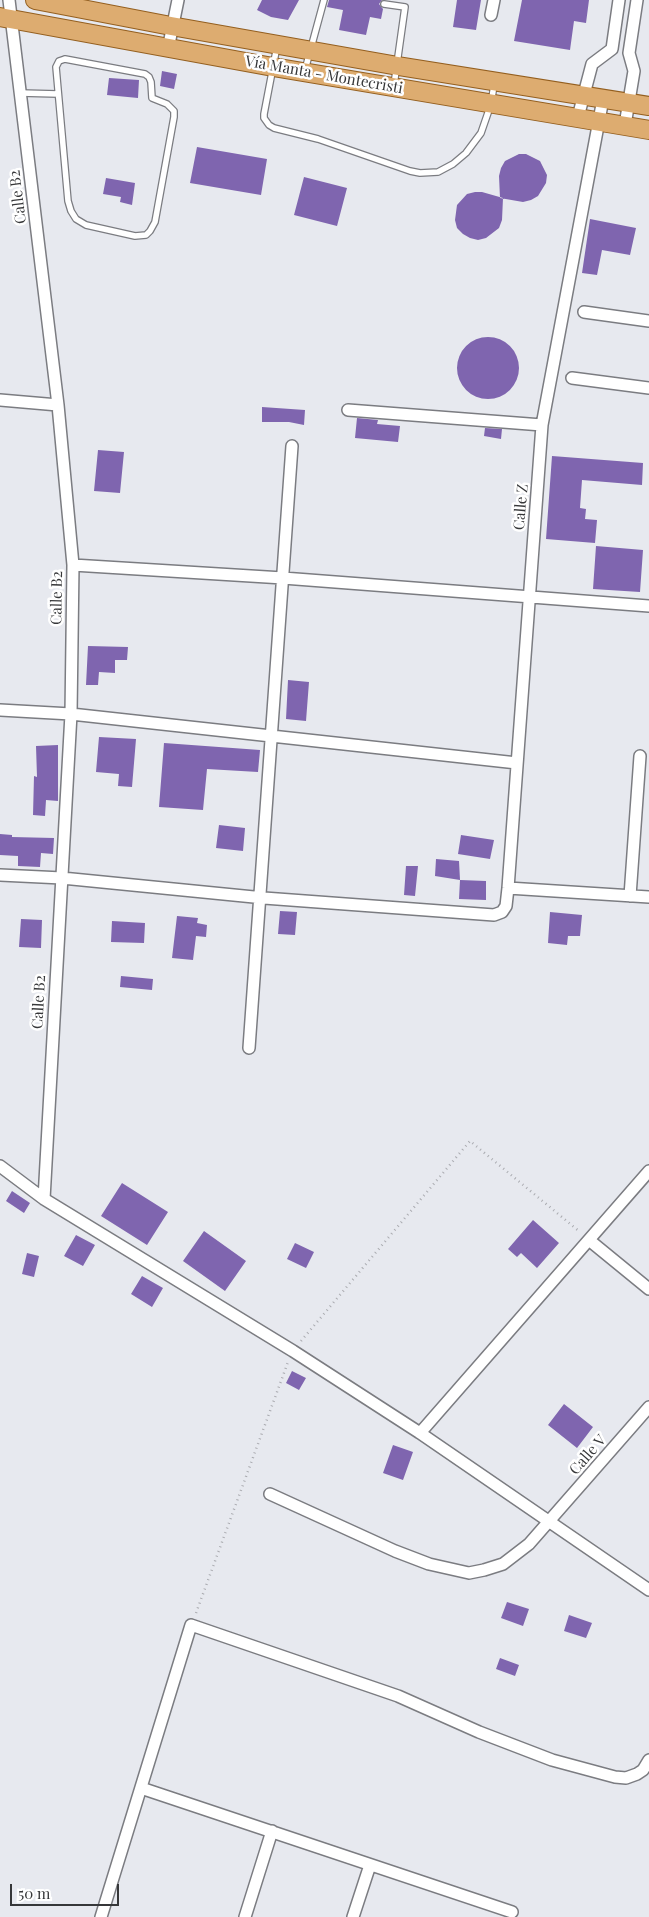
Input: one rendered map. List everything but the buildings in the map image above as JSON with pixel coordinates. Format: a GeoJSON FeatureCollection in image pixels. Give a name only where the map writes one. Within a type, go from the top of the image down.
{"type":"FeatureCollection","features":[{"type":"Feature","properties":{"kind":"main road","name":"Vía Manta - Montecristi"},"geometry":{"type":"LineString","coordinates":[[35,0],[495,83],[649,106]]}},
{"type":"Feature","properties":{"kind":"main road","name":"Vía Manta - Montecristi"},"geometry":{"type":"LineString","coordinates":[[6,18],[168,49],[649,130]]}},
{"type":"Feature","properties":{"kind":"street","name":"Calle B2"},"geometry":{"type":"LineString","coordinates":[[9,0],[6,18],[20,93],[58,405],[73,565],[71,714],[44,1200]]}},
{"type":"Feature","properties":{"kind":"street"},"geometry":{"type":"LineString","coordinates":[[168,49],[171,26],[178,0]]}},
{"type":"Feature","properties":{"kind":"street"},"geometry":{"type":"LineString","coordinates":[[491,15],[494,0]]}},
{"type":"Feature","properties":{"kind":"street"},"geometry":{"type":"LineString","coordinates":[[578,117],[592,64],[612,49],[619,0]]}},
{"type":"Feature","properties":{"kind":"street"},"geometry":{"type":"LineString","coordinates":[[625,125],[634,71],[629,53],[637,0]]}},
{"type":"Feature","properties":{"kind":"street","name":"Calle Z"},"geometry":{"type":"LineString","coordinates":[[260,897],[494,915],[502,912],[506,906],[542,425],[603,98]]}},
{"type":"Feature","properties":{"kind":"street"},"geometry":{"type":"LineString","coordinates":[[584,312],[649,321]]}},
{"type":"Feature","properties":{"kind":"street"},"geometry":{"type":"LineString","coordinates":[[572,378],[649,388]]}},
{"type":"Feature","properties":{"kind":"street"},"geometry":{"type":"LineString","coordinates":[[0,400],[58,405]]}},
{"type":"Feature","properties":{"kind":"street"},"geometry":{"type":"LineString","coordinates":[[348,410],[542,425]]}},
{"type":"Feature","properties":{"kind":"street"},"geometry":{"type":"LineString","coordinates":[[249,1048],[292,446]]}},
{"type":"Feature","properties":{"kind":"street"},"geometry":{"type":"LineString","coordinates":[[73,565],[283,578],[649,606]]}},
{"type":"Feature","properties":{"kind":"street"},"geometry":{"type":"LineString","coordinates":[[0,710],[71,714],[517,763]]}},
{"type":"Feature","properties":{"kind":"street"},"geometry":{"type":"LineString","coordinates":[[630,896],[640,756]]}},
{"type":"Feature","properties":{"kind":"street"},"geometry":{"type":"LineString","coordinates":[[0,875],[62,878],[260,897]]}},
{"type":"Feature","properties":{"kind":"street"},"geometry":{"type":"LineString","coordinates":[[508,888],[649,897]]}},
{"type":"Feature","properties":{"kind":"street"},"geometry":{"type":"LineString","coordinates":[[0,1166],[44,1200],[293,1351],[420,1433],[649,1590]]}},
{"type":"Feature","properties":{"kind":"street"},"geometry":{"type":"LineString","coordinates":[[420,1433],[649,1171]]}},
{"type":"Feature","properties":{"kind":"street"},"geometry":{"type":"LineString","coordinates":[[589,1240],[649,1289]]}},
{"type":"Feature","properties":{"kind":"street","name":"Calle V"},"geometry":{"type":"LineString","coordinates":[[270,1494],[395,1551],[429,1564],[469,1573],[484,1570],[503,1564],[529,1544],[649,1407]]}},
{"type":"Feature","properties":{"kind":"street"},"geometry":{"type":"LineString","coordinates":[[101,1917],[191,1625],[398,1696],[479,1732],[552,1760],[615,1777],[626,1778],[643,1770],[649,1760]]}},
{"type":"Feature","properties":{"kind":"street"},"geometry":{"type":"LineString","coordinates":[[141,1788],[512,1912]]}},
{"type":"Feature","properties":{"kind":"street"},"geometry":{"type":"LineString","coordinates":[[245,1917],[272,1831]]}},
{"type":"Feature","properties":{"kind":"street"},"geometry":{"type":"LineString","coordinates":[[353,1917],[370,1865]]}},
{"type":"Feature","properties":{"kind":"lane"},"geometry":{"type":"LineString","coordinates":[[305,72],[324,0]]}},
{"type":"Feature","properties":{"kind":"lane"},"geometry":{"type":"LineString","coordinates":[[384,4],[405,3],[394,87]]}},
{"type":"Feature","properties":{"kind":"lane"},"geometry":{"type":"LineString","coordinates":[[277,45],[264,114],[264,118],[269,125],[274,128],[318,139],[420,173],[438,172],[460,159],[481,133],[491,104],[495,83]]}},
{"type":"Feature","properties":{"kind":"lane"},"geometry":{"type":"LineString","coordinates":[[65,58],[145,74],[151,82],[152,98],[167,104],[174,111],[155,222],[150,232],[146,235],[135,236],[86,225],[73,216],[68,201],[58,94],[56,67],[58,61],[65,58]]}},
{"type":"Feature","properties":{"kind":"lane"},"geometry":{"type":"LineString","coordinates":[[20,93],[58,94]]}},
{"type":"Feature","properties":{"kind":"path"},"geometry":{"type":"LineString","coordinates":[[191,1625],[293,1351],[470,1141],[589,1240]]}}]}
